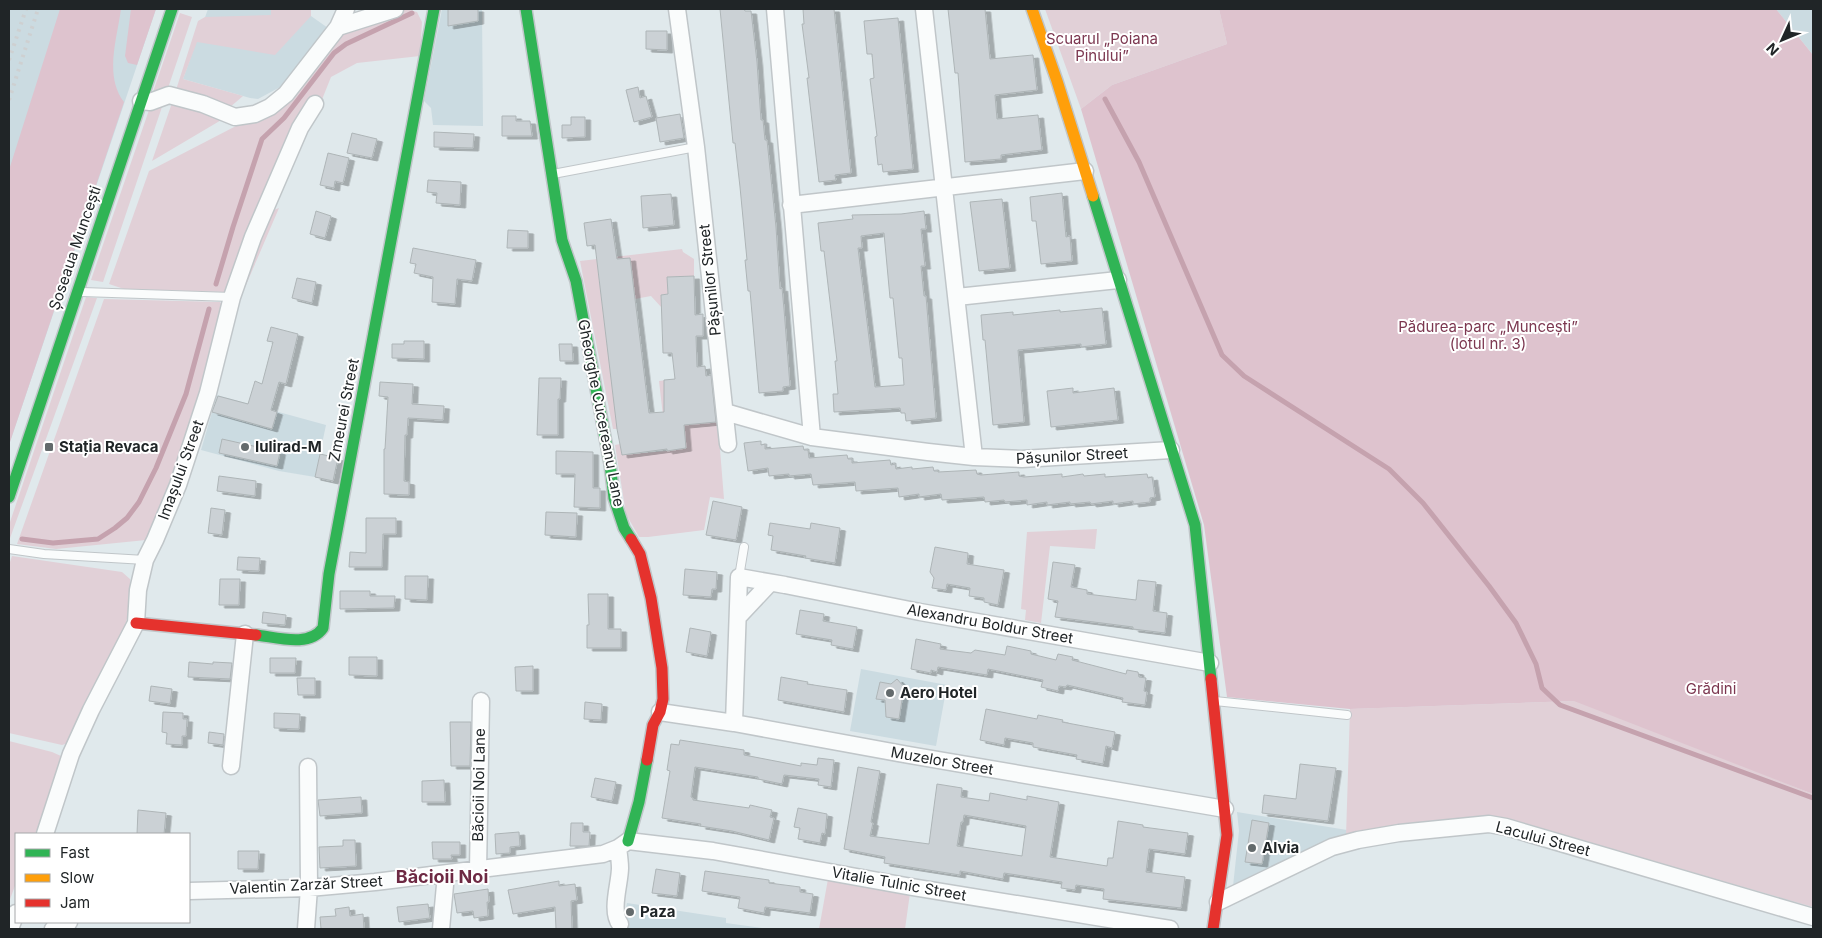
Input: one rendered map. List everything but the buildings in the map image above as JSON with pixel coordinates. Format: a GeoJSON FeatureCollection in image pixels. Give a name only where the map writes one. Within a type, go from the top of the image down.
{"type":"FeatureCollection","features":[{"type":"Feature","properties":{"kind":"street","name":"Șoseaua Muncești"},"geometry":{"type":"LineString","coordinates":[[9,497],[172,9]]}},
{"type":"Feature","properties":{"kind":"street"},"geometry":{"type":"LineString","coordinates":[[141,101],[150,102],[169,95],[203,104],[235,117],[255,114],[270,107],[286,94],[338,27],[346,9]]}},
{"type":"Feature","properties":{"kind":"street"},"geometry":{"type":"LineString","coordinates":[[338,27],[395,9]]}},
{"type":"Feature","properties":{"kind":"street","name":"Zmeurei Street"},"geometry":{"type":"LineString","coordinates":[[136,623],[306,640],[320,634],[324,628],[329,574],[407,163],[434,9]]}},
{"type":"Feature","properties":{"kind":"street","name":"Gheorghe Cucereanu Lane"},"geometry":{"type":"LineString","coordinates":[[526,9],[562,240],[576,281],[610,464],[614,498],[624,528],[640,554],[651,598],[662,668],[663,699],[660,712],[653,725],[639,802],[623,845],[616,910],[617,921],[620,924]]}},
{"type":"Feature","properties":{"kind":"street","name":"Pășunilor Street"},"geometry":{"type":"LineString","coordinates":[[677,9],[696,147],[728,444]]}},
{"type":"Feature","properties":{"kind":"street"},"geometry":{"type":"LineString","coordinates":[[775,9],[812,437]]}},
{"type":"Feature","properties":{"kind":"street"},"geometry":{"type":"LineString","coordinates":[[924,9],[974,456]]}},
{"type":"Feature","properties":{"kind":"street"},"geometry":{"type":"LineString","coordinates":[[1032,9],[1085,170],[1195,525],[1227,835],[1213,929]]}},
{"type":"Feature","properties":{"kind":"street","name":"Imașului Street"},"geometry":{"type":"LineString","coordinates":[[45,833],[71,754],[91,710],[136,623],[138,590],[145,560],[178,485],[210,385],[232,297],[253,237],[268,202],[300,128],[315,104]]}},
{"type":"Feature","properties":{"kind":"street"},"geometry":{"type":"LineString","coordinates":[[791,205],[1085,170]]}},
{"type":"Feature","properties":{"kind":"street"},"geometry":{"type":"LineString","coordinates":[[957,297],[1118,280]]}},
{"type":"Feature","properties":{"kind":"street","name":"Pășunilor Street"},"geometry":{"type":"LineString","coordinates":[[725,412],[812,437],[974,456],[1022,459],[1171,450]]}},
{"type":"Feature","properties":{"kind":"street"},"geometry":{"type":"LineString","coordinates":[[734,723],[739,577]]}},
{"type":"Feature","properties":{"kind":"street","name":"Alexandru Boldur Street"},"geometry":{"type":"LineString","coordinates":[[739,577],[920,612],[1210,663]]}},
{"type":"Feature","properties":{"kind":"street"},"geometry":{"type":"LineString","coordinates":[[738,617],[770,582]]}},
{"type":"Feature","properties":{"kind":"street"},"geometry":{"type":"LineString","coordinates":[[231,766],[245,634]]}},
{"type":"Feature","properties":{"kind":"street","name":"Băcioii Noi Lane"},"geometry":{"type":"LineString","coordinates":[[478,870],[481,701]]}},
{"type":"Feature","properties":{"kind":"street","name":"Muzelor Street"},"geometry":{"type":"LineString","coordinates":[[660,712],[734,723],[1225,809]]}},
{"type":"Feature","properties":{"kind":"street"},"geometry":{"type":"LineString","coordinates":[[306,929],[308,767]]}},
{"type":"Feature","properties":{"kind":"street","name":"Lacului Street"},"geometry":{"type":"LineString","coordinates":[[1218,902],[1332,847],[1358,840],[1399,833],[1489,824],[1506,827],[1813,917]]}},
{"type":"Feature","properties":{"kind":"street","name":"Valentin Zarzăr Street"},"geometry":{"type":"LineString","coordinates":[[190,891],[308,888],[446,874],[594,855],[623,845]]}},
{"type":"Feature","properties":{"kind":"street","name":"Vitalie Tulnic Street"},"geometry":{"type":"LineString","coordinates":[[623,845],[713,851],[912,887],[1170,929]]}},
{"type":"Feature","properties":{"kind":"street"},"geometry":{"type":"LineString","coordinates":[[441,929],[446,874]]}},
{"type":"Feature","properties":{"kind":"street"},"geometry":{"type":"LineString","coordinates":[[10,929],[15,916]]}},
{"type":"Feature","properties":{"kind":"street"},"geometry":{"type":"LineString","coordinates":[[54,929],[67,923]]}},
{"type":"Feature","properties":{"kind":"lane"},"geometry":{"type":"LineString","coordinates":[[552,174],[696,147]]}},
{"type":"Feature","properties":{"kind":"lane"},"geometry":{"type":"LineString","coordinates":[[76,292],[232,297]]}},
{"type":"Feature","properties":{"kind":"lane"},"geometry":{"type":"LineString","coordinates":[[739,577],[744,547]]}},
{"type":"Feature","properties":{"kind":"lane"},"geometry":{"type":"LineString","coordinates":[[9,549],[44,554],[145,560]]}},
{"type":"Feature","properties":{"kind":"lane"},"geometry":{"type":"LineString","coordinates":[[1214,701],[1347,715]]}},
{"type":"Feature","properties":{"kind":"shaded area"},"geometry":{"type":"Polygon","coordinates":[[[9,9],[156,9],[9,445],[9,9]]]}},
{"type":"Feature","properties":{"kind":"shaded area"},"geometry":{"type":"Polygon","coordinates":[[[208,9],[311,9],[311,16],[328,28],[282,86],[258,99],[250,98],[183,79],[208,9]]]}},
{"type":"Feature","properties":{"kind":"shaded area"},"geometry":{"type":"Polygon","coordinates":[[[442,9],[482,9],[483,126],[433,125],[431,108],[424,101],[442,9]]]}},
{"type":"Feature","properties":{"kind":"shaded area"},"geometry":{"type":"Polygon","coordinates":[[[1776,9],[1813,9],[1813,55],[1776,9]]]}},
{"type":"Feature","properties":{"kind":"shaded area"},"geometry":{"type":"Polygon","coordinates":[[[217,395],[326,425],[315,477],[279,471],[201,450],[217,395]]]}},
{"type":"Feature","properties":{"kind":"shaded area"},"geometry":{"type":"Polygon","coordinates":[[[861,669],[947,685],[936,746],[850,731],[861,669]]]}},
{"type":"Feature","properties":{"kind":"shaded area"},"geometry":{"type":"Polygon","coordinates":[[[1237,812],[1347,830],[1346,836],[1233,886],[1239,831],[1237,812]]]}},
{"type":"Feature","properties":{"kind":"shaded area"},"geometry":{"type":"Polygon","coordinates":[[[627,903],[726,918],[726,923],[770,929],[627,929],[629,920],[624,919],[627,903]]]}},
{"type":"Feature","properties":{"kind":"green space"},"geometry":{"type":"Polygon","coordinates":[[[60,9],[121,9],[113,69],[118,92],[124,102],[9,445],[9,170],[60,9]]]}},
{"type":"Feature","properties":{"kind":"green space"},"geometry":{"type":"Polygon","coordinates":[[[131,9],[156,9],[137,65],[128,63],[125,56],[131,9]]]}},
{"type":"Feature","properties":{"kind":"green space"},"geometry":{"type":"Polygon","coordinates":[[[271,9],[311,9],[311,16],[275,55],[197,42],[183,79],[243,96],[229,108],[176,90],[198,21],[205,17],[271,15],[271,9]]]}},
{"type":"Feature","properties":{"kind":"green space"},"geometry":{"type":"Polygon","coordinates":[[[406,9],[417,12],[422,22],[420,56],[357,63],[331,77],[321,102],[229,288],[224,292],[124,289],[109,284],[149,171],[236,126],[255,121],[333,40],[345,31],[406,9]]]}},
{"type":"Feature","properties":{"kind":"green space","name":"Scuarul „Poiana Pinului”"},"geometry":{"type":"Polygon","coordinates":[[[1045,9],[1219,9],[1227,44],[1112,85],[1081,109],[1045,9]]]}},
{"type":"Feature","properties":{"kind":"green space","name":"Pădurea-parc „Muncești” (lotul nr. 3)"},"geometry":{"type":"Polygon","coordinates":[[[1219,9],[1776,9],[1813,55],[1813,794],[1574,701],[1350,709],[1227,697],[1204,525],[1081,109],[1112,85],[1227,44],[1219,9]]]}},
{"type":"Feature","properties":{"kind":"green space"},"geometry":{"type":"Polygon","coordinates":[[[180,13],[192,17],[168,88],[152,95],[180,13]]]}},
{"type":"Feature","properties":{"kind":"green space"},"geometry":{"type":"Polygon","coordinates":[[[173,100],[223,119],[152,161],[173,100]]]}},
{"type":"Feature","properties":{"kind":"green space"},"geometry":{"type":"Polygon","coordinates":[[[163,104],[103,282],[91,280],[150,107],[163,104]]]}},
{"type":"Feature","properties":{"kind":"green space"},"geometry":{"type":"Polygon","coordinates":[[[279,208],[246,285],[240,285],[271,211],[279,208]]]}},
{"type":"Feature","properties":{"kind":"green space"},"geometry":{"type":"Polygon","coordinates":[[[682,249],[683,252],[694,259],[694,276],[667,277],[668,294],[661,295],[662,308],[651,296],[635,299],[630,258],[597,262],[618,429],[613,429],[580,261],[682,249]]]}},
{"type":"Feature","properties":{"kind":"green space"},"geometry":{"type":"Polygon","coordinates":[[[86,297],[97,298],[9,541],[9,525],[86,297]]]}},
{"type":"Feature","properties":{"kind":"green space"},"geometry":{"type":"Polygon","coordinates":[[[104,299],[220,302],[225,310],[206,379],[169,483],[146,540],[56,549],[17,544],[104,299]]]}},
{"type":"Feature","properties":{"kind":"green space"},"geometry":{"type":"Polygon","coordinates":[[[705,366],[706,376],[714,375],[724,499],[710,497],[704,530],[639,537],[626,514],[615,445],[620,444],[622,455],[667,451],[659,381],[675,379],[674,369],[705,366]]]}},
{"type":"Feature","properties":{"kind":"green space"},"geometry":{"type":"Polygon","coordinates":[[[1097,529],[1095,549],[1050,546],[1041,623],[1025,620],[1026,610],[1021,609],[1027,532],[1097,529]]]}},
{"type":"Feature","properties":{"kind":"green space"},"geometry":{"type":"Polygon","coordinates":[[[12,556],[122,572],[130,579],[131,593],[127,620],[118,645],[71,742],[62,745],[9,733],[9,565],[12,556]]]}},
{"type":"Feature","properties":{"kind":"green space","name":"Grădini"},"geometry":{"type":"Polygon","coordinates":[[[1709,617],[1743,766],[1813,794],[1813,907],[1494,816],[1353,833],[1346,836],[1350,709],[1574,701],[1709,617]]]}},
{"type":"Feature","properties":{"kind":"green space"},"geometry":{"type":"Polygon","coordinates":[[[9,741],[52,752],[61,756],[64,764],[35,833],[15,833],[15,886],[9,902],[9,741]]]}},
{"type":"Feature","properties":{"kind":"green space"},"geometry":{"type":"Polygon","coordinates":[[[828,879],[910,893],[905,929],[819,929],[828,879]]]}},
{"type":"Feature","properties":{"kind":"waterway"},"geometry":{"type":"LineString","coordinates":[[216,284],[262,139],[284,118],[334,53],[346,44],[412,13]]}},
{"type":"Feature","properties":{"kind":"waterway"},"geometry":{"type":"LineString","coordinates":[[1105,99],[1139,162],[1222,355],[1244,376],[1389,469],[1423,503],[1516,623],[1536,664],[1542,688],[1560,705],[1813,798]]}},
{"type":"Feature","properties":{"kind":"waterway"},"geometry":{"type":"LineString","coordinates":[[22,539],[53,543],[98,539],[127,518],[139,502],[156,468],[186,394],[209,309]]}},
{"type":"Feature","properties":{"kind":"railway"},"geometry":{"type":"LineString","coordinates":[[9,60],[26,9]]}},
{"type":"Feature","properties":{"kind":"railway"},"geometry":{"type":"LineString","coordinates":[[9,100],[38,9]]}},
{"type":"Feature","properties":{"kind":"traffic: fast"},"geometry":{"type":"LineString","coordinates":[[9,497],[172,9]]}},
{"type":"Feature","properties":{"kind":"traffic: fast"},"geometry":{"type":"LineString","coordinates":[[256,635],[301,640],[317,634],[323,628],[329,574],[434,9]]}},
{"type":"Feature","properties":{"kind":"traffic: fast"},"geometry":{"type":"LineString","coordinates":[[526,9],[562,240],[576,281],[610,464],[614,498],[624,528],[631,539]]}},
{"type":"Feature","properties":{"kind":"traffic: fast"},"geometry":{"type":"LineString","coordinates":[[1093,196],[1195,525],[1211,679]]}},
{"type":"Feature","properties":{"kind":"traffic: fast"},"geometry":{"type":"LineString","coordinates":[[628,841],[639,802],[647,760]]}},
{"type":"Feature","properties":{"kind":"traffic: slow"},"geometry":{"type":"LineString","coordinates":[[1032,9],[1093,196]]}},
{"type":"Feature","properties":{"kind":"traffic: jam"},"geometry":{"type":"LineString","coordinates":[[631,539],[640,554],[651,598],[662,668],[663,699],[660,712],[653,725],[647,760]]}},
{"type":"Feature","properties":{"kind":"traffic: jam"},"geometry":{"type":"LineString","coordinates":[[136,623],[256,635]]}},
{"type":"Feature","properties":{"kind":"traffic: jam"},"geometry":{"type":"LineString","coordinates":[[1211,679],[1227,835],[1213,929]]}},
{"type":"Feature","properties":{"kind":"place","name":"Stația Revaca"},"geometry":{"type":"Point","coordinates":[49,447]}},
{"type":"Feature","properties":{"kind":"place","name":"Iulirad-M"},"geometry":{"type":"Point","coordinates":[245,447]}},
{"type":"Feature","properties":{"kind":"place","name":"Aero Hotel"},"geometry":{"type":"Point","coordinates":[890,693]}},
{"type":"Feature","properties":{"kind":"place","name":"Alvia"},"geometry":{"type":"Point","coordinates":[1252,848]}},
{"type":"Feature","properties":{"kind":"place","name":"Paza"},"geometry":{"type":"Point","coordinates":[630,912]}},
{"type":"Feature","properties":{"kind":"district","name":"Băcioii Noi"},"geometry":{"type":"Point","coordinates":[442,877]}}]}
